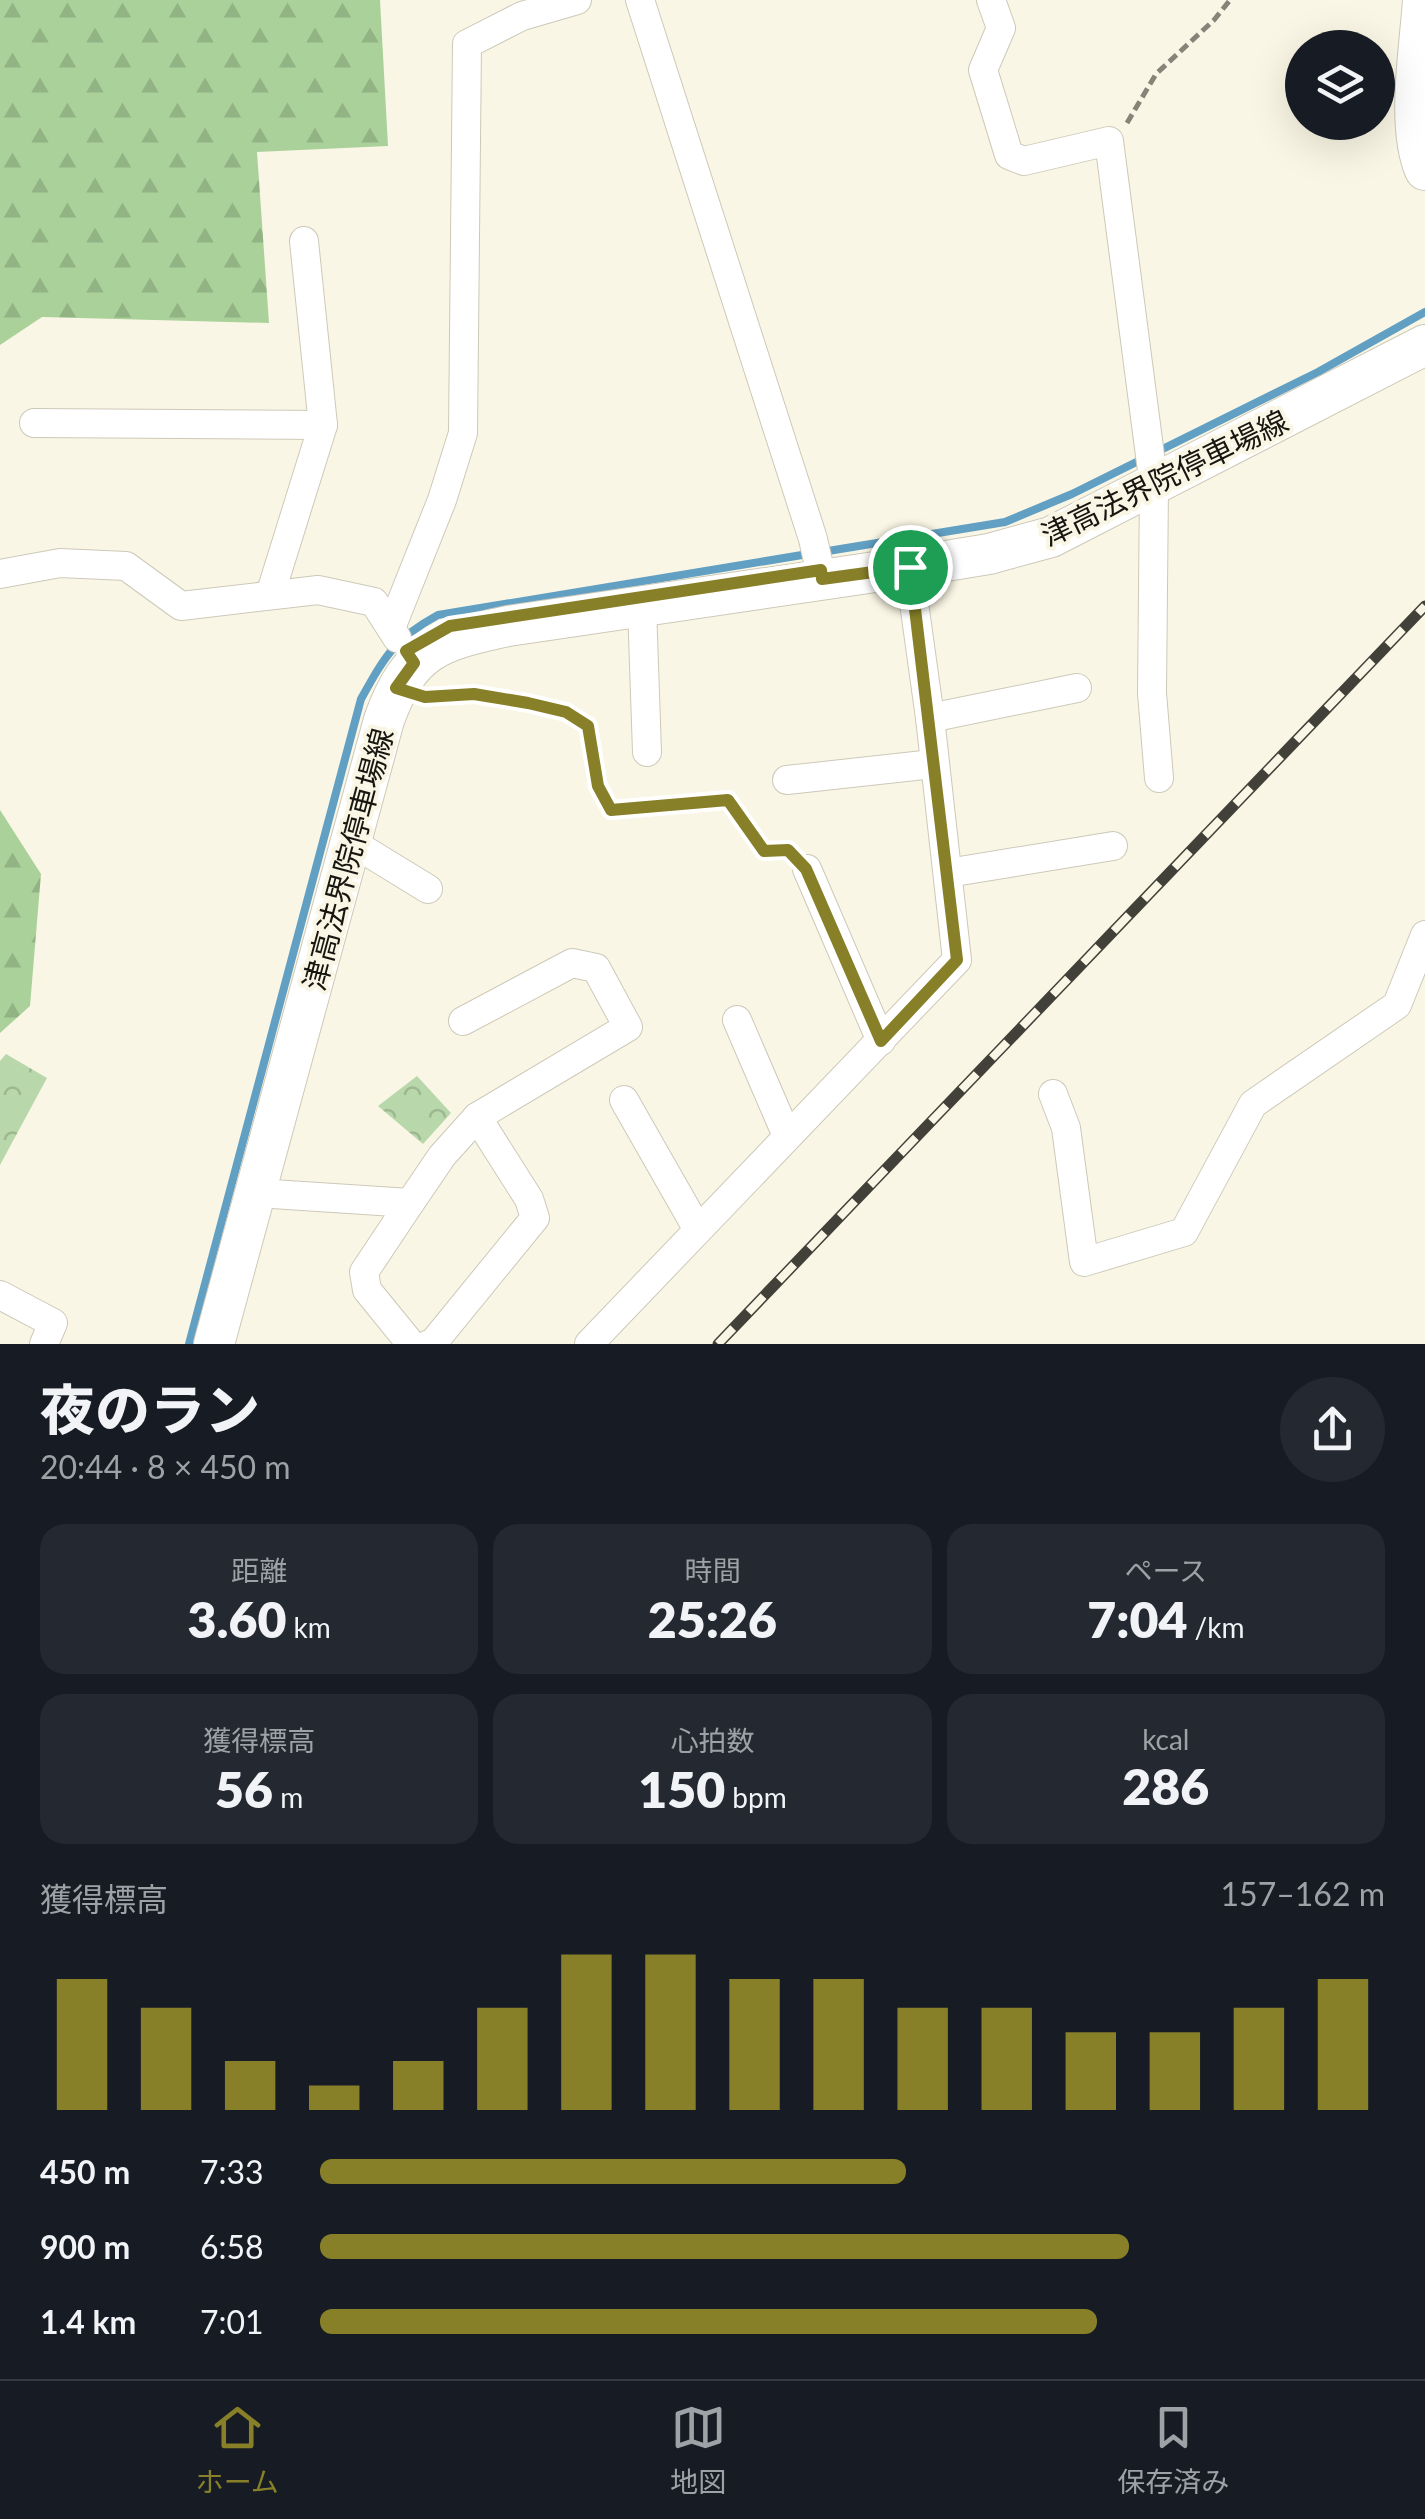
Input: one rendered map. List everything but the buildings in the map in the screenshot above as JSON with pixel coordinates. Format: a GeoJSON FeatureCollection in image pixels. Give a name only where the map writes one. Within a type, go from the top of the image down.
{"type":"FeatureCollection","features":[{"type":"Feature","properties":{"kind":"main road"},"geometry":{"type":"LineString","coordinates":[[1422,0],[1417,112],[1420,158],[1425,170]]}},
{"type":"Feature","properties":{"kind":"main road","name":"津高法界院停車場線"},"geometry":{"type":"LineString","coordinates":[[214,1344],[353,843],[400,652],[508,626],[642,606],[819,562],[910,567],[989,554],[1051,538],[1150,466],[1425,344]]}},
{"type":"Feature","properties":{"kind":"street"},"geometry":{"type":"LineString","coordinates":[[400,652],[463,433],[467,44],[522,16],[578,0]]}},
{"type":"Feature","properties":{"kind":"street"},"geometry":{"type":"LineString","coordinates":[[640,0],[819,562]]}},
{"type":"Feature","properties":{"kind":"street"},"geometry":{"type":"LineString","coordinates":[[990,0],[1000,28],[983,70],[1010,155],[1024,161],[1109,141],[1150,466],[1152,693],[1159,778]]}},
{"type":"Feature","properties":{"kind":"street"},"geometry":{"type":"LineString","coordinates":[[270,596],[323,425],[304,241]]}},
{"type":"Feature","properties":{"kind":"street"},"geometry":{"type":"LineString","coordinates":[[34,423],[323,425]]}},
{"type":"Feature","properties":{"kind":"street"},"geometry":{"type":"LineString","coordinates":[[0,574],[60,563],[126,566],[181,606],[318,590],[374,602],[400,652]]}},
{"type":"Feature","properties":{"kind":"street"},"geometry":{"type":"LineString","coordinates":[[589,1344],[957,960],[910,567]]}},
{"type":"Feature","properties":{"kind":"street"},"geometry":{"type":"LineString","coordinates":[[642,606],[647,752]]}},
{"type":"Feature","properties":{"kind":"street"},"geometry":{"type":"LineString","coordinates":[[930,718],[1077,688]]}},
{"type":"Feature","properties":{"kind":"street"},"geometry":{"type":"LineString","coordinates":[[788,780],[933,764]]}},
{"type":"Feature","properties":{"kind":"street"},"geometry":{"type":"LineString","coordinates":[[353,843],[428,888]]}},
{"type":"Feature","properties":{"kind":"street"},"geometry":{"type":"LineString","coordinates":[[948,873],[1113,846]]}},
{"type":"Feature","properties":{"kind":"street"},"geometry":{"type":"LineString","coordinates":[[806,869],[881,1041]]}},
{"type":"Feature","properties":{"kind":"street"},"geometry":{"type":"LineString","coordinates":[[1053,1094],[1066,1128],[1084,1262],[1184,1232],[1252,1104],[1397,1005],[1425,935]]}},
{"type":"Feature","properties":{"kind":"street"},"geometry":{"type":"LineString","coordinates":[[410,1344],[367,1290],[364,1272],[442,1156],[476,1118],[628,1028],[596,968],[572,963],[463,1021]]}},
{"type":"Feature","properties":{"kind":"street"},"geometry":{"type":"LineString","coordinates":[[737,1020],[788,1136]]}},
{"type":"Feature","properties":{"kind":"street"},"geometry":{"type":"LineString","coordinates":[[624,1100],[697,1228]]}},
{"type":"Feature","properties":{"kind":"street"},"geometry":{"type":"LineString","coordinates":[[428,1344],[433,1343],[535,1218],[529,1199],[476,1118]]}},
{"type":"Feature","properties":{"kind":"street"},"geometry":{"type":"LineString","coordinates":[[257,1193],[410,1203]]}},
{"type":"Feature","properties":{"kind":"street"},"geometry":{"type":"LineString","coordinates":[[0,1296],[53,1323],[44,1344]]}},
{"type":"Feature","properties":{"kind":"path"},"geometry":{"type":"LineString","coordinates":[[1109,141],[1126,126],[1156,74],[1230,0]]}},
{"type":"Feature","properties":{"kind":"path"},"geometry":{"type":"LineString","coordinates":[[400,652],[425,697],[474,694],[566,712],[588,726],[598,786],[611,810],[728,800],[764,851],[788,850],[806,869]]}},
{"type":"Feature","properties":{"kind":"green space"},"geometry":{"type":"Polygon","coordinates":[[[0,0],[380,0],[388,146],[257,152],[269,323],[42,317],[0,345],[0,0]]]}},
{"type":"Feature","properties":{"kind":"green space"},"geometry":{"type":"Polygon","coordinates":[[[0,810],[41,874],[30,1006],[0,1033],[0,810]]]}},
{"type":"Feature","properties":{"kind":"green space"},"geometry":{"type":"Polygon","coordinates":[[[6,1054],[47,1078],[0,1165],[0,1061],[6,1054]]]}},
{"type":"Feature","properties":{"kind":"green space"},"geometry":{"type":"Polygon","coordinates":[[[417,1076],[451,1113],[423,1144],[378,1106],[417,1076]]]}},
{"type":"Feature","properties":{"kind":"waterway"},"geometry":{"type":"LineString","coordinates":[[822,552],[1005,522],[1072,494],[1318,372],[1425,312]]}},
{"type":"Feature","properties":{"kind":"waterway"},"geometry":{"type":"LineString","coordinates":[[189,1344],[361,699],[392,650],[438,615],[808,554]]}},
{"type":"Feature","properties":{"kind":"railway"},"geometry":{"type":"LineString","coordinates":[[718,1344],[1425,606]]}},
{"type":"Feature","properties":{"kind":"route"},"geometry":{"type":"LineString","coordinates":[[910,567],[957,960],[881,1041],[806,869],[788,850],[764,851],[728,800],[611,810],[598,786],[588,726],[566,712],[474,694],[425,697],[396,688],[414,663],[406,651],[450,626],[821,570],[822,579],[910,567]]}}]}
